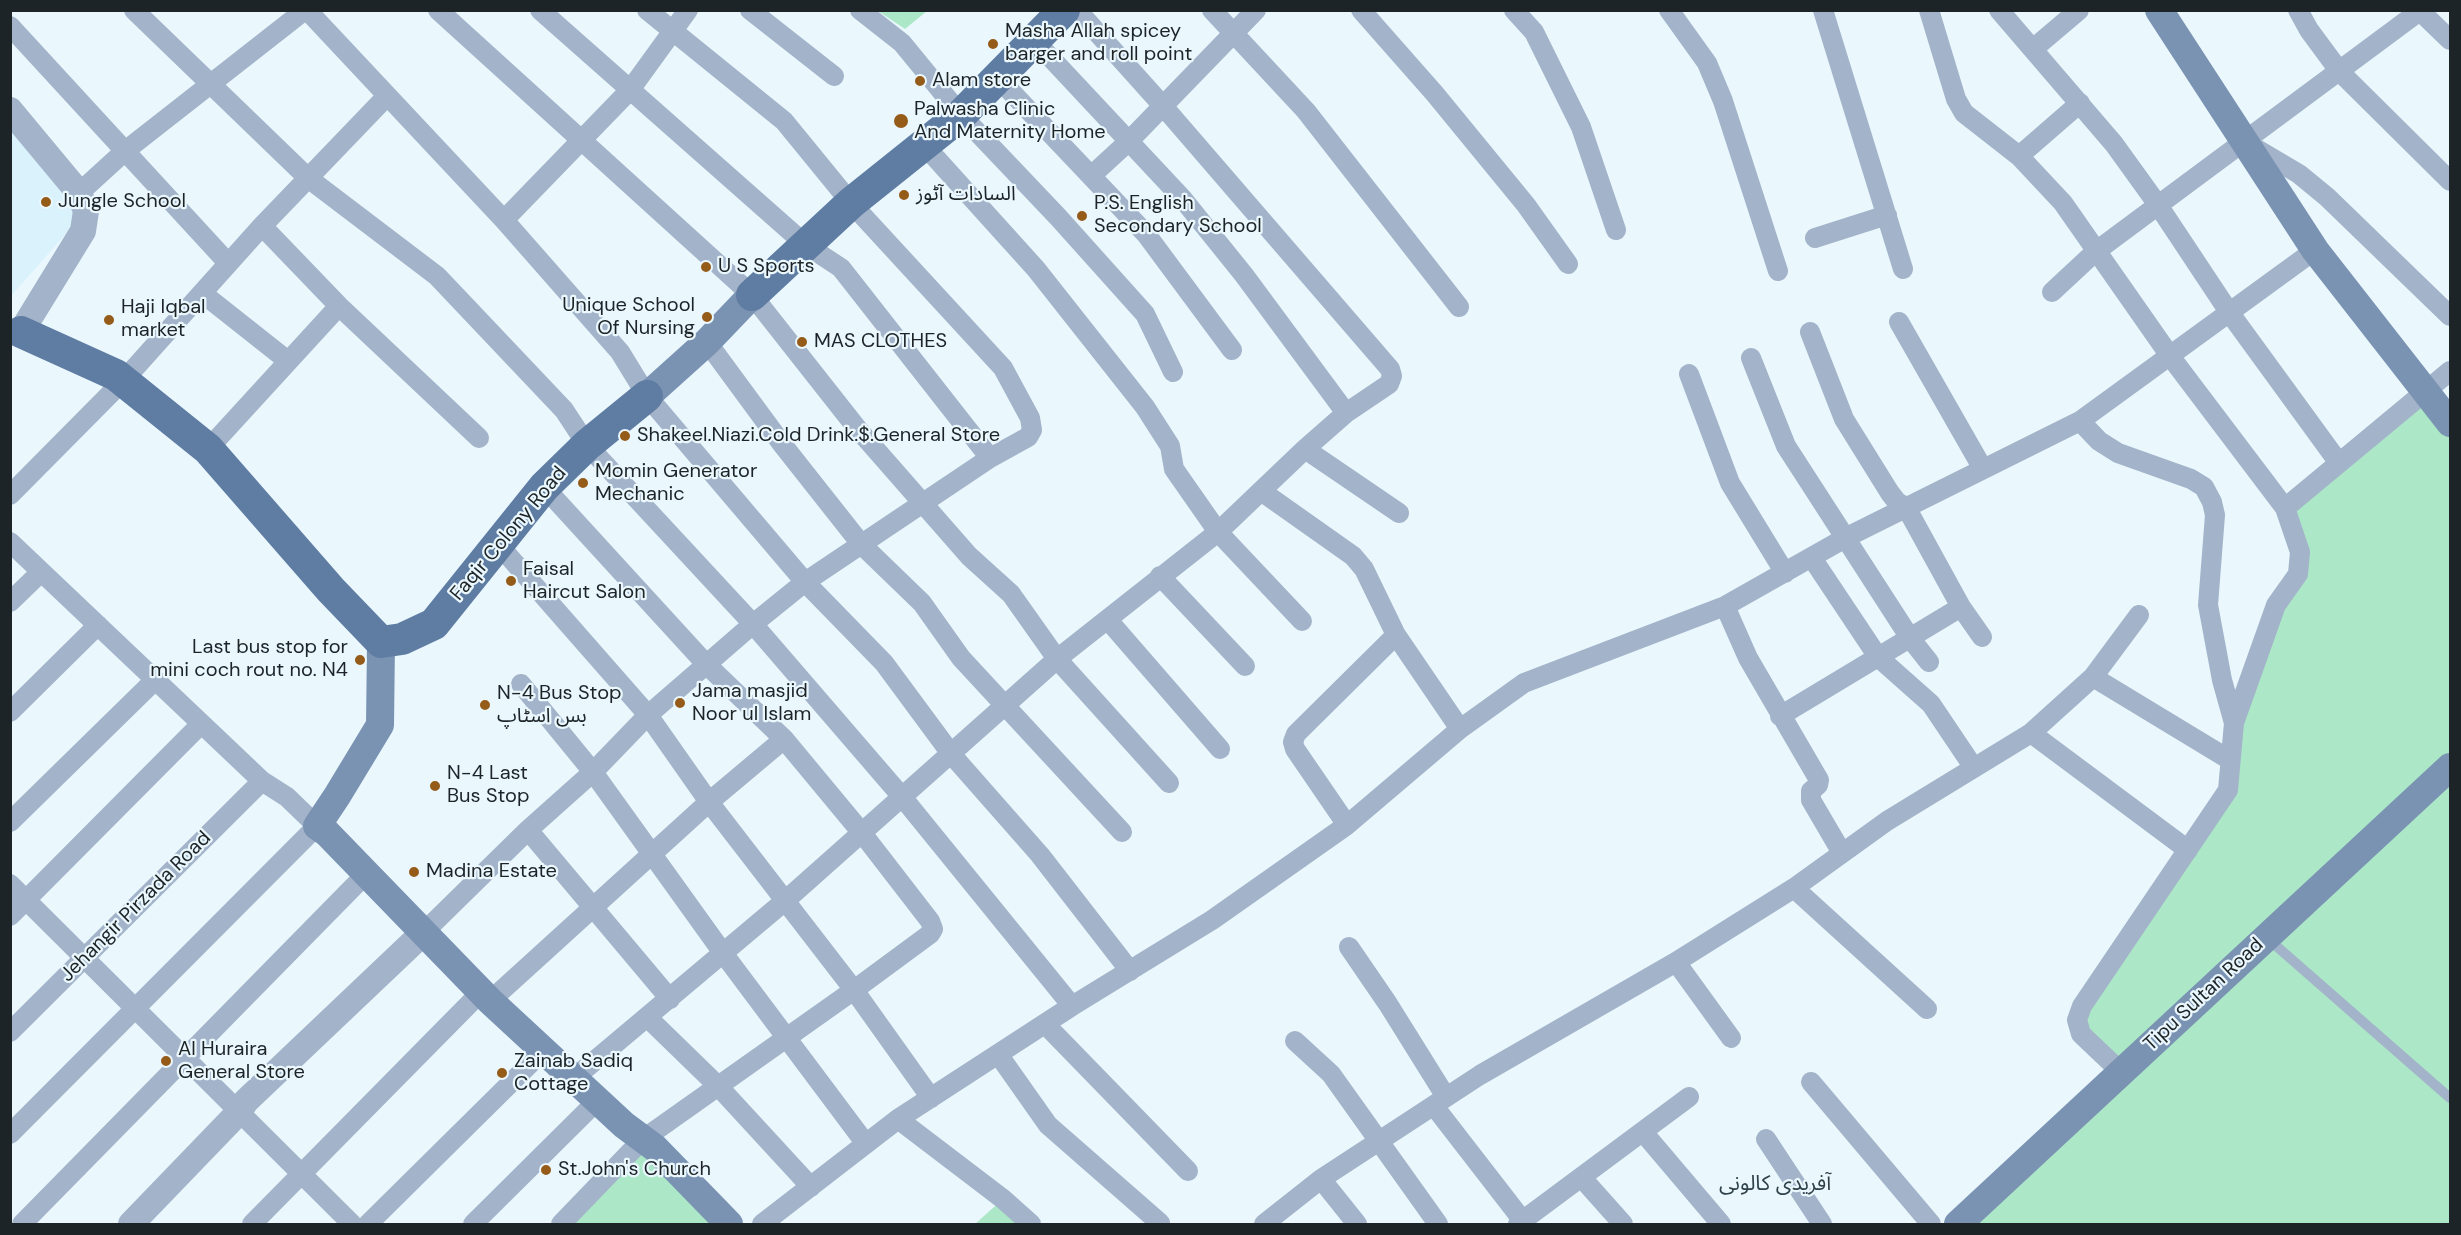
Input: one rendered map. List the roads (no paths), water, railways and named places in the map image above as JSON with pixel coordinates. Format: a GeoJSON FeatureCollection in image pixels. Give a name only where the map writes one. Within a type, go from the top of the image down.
{"type":"FeatureCollection","features":[{"type":"Feature","properties":{"kind":"main road","name":"Faqir Colony Road"},"geometry":{"type":"LineString","coordinates":[[381,642],[402,639],[434,624],[544,487],[587,445],[707,342],[752,295],[851,203],[961,115],[1064,10]]}},
{"type":"Feature","properties":{"kind":"main road"},"geometry":{"type":"LineString","coordinates":[[2159,10],[2315,250],[2451,423]]}},
{"type":"Feature","properties":{"kind":"main road"},"geometry":{"type":"LineString","coordinates":[[14,338],[116,375],[208,449],[331,590],[381,642],[380,725],[338,796],[317,826],[327,833],[486,997],[597,1101],[654,1148],[729,1224]]}},
{"type":"Feature","properties":{"kind":"main road","name":"Tipu Sultan Road"},"geometry":{"type":"LineString","coordinates":[[1958,1224],[2451,767]]}},
{"type":"Feature","properties":{"kind":"street"},"geometry":{"type":"LineString","coordinates":[[10,16],[16,10]]}},
{"type":"Feature","properties":{"kind":"street"},"geometry":{"type":"LineString","coordinates":[[134,10],[308,178],[437,276],[564,410],[587,445],[753,624],[903,798],[1072,1006]]}},
{"type":"Feature","properties":{"kind":"street"},"geometry":{"type":"LineString","coordinates":[[79,193],[125,151],[209,83],[306,10],[504,220],[620,352],[646,396],[805,582],[884,663],[952,755],[1040,855],[1130,970]]}},
{"type":"Feature","properties":{"kind":"street"},"geometry":{"type":"LineString","coordinates":[[438,10],[752,295],[856,427],[969,556],[1011,594],[1057,658],[1169,783]]}},
{"type":"Feature","properties":{"kind":"street"},"geometry":{"type":"LineString","coordinates":[[540,10],[806,245],[841,268],[990,458]]}},
{"type":"Feature","properties":{"kind":"street"},"geometry":{"type":"LineString","coordinates":[[131,1224],[239,1112],[246,1101],[528,830],[593,772],[648,715],[805,582],[990,458],[1028,437],[1032,430],[1030,418],[1003,368],[851,203],[784,121],[647,10]]}},
{"type":"Feature","properties":{"kind":"street"},"geometry":{"type":"LineString","coordinates":[[504,220],[630,90],[688,10]]}},
{"type":"Feature","properties":{"kind":"street"},"geometry":{"type":"LineString","coordinates":[[750,10],[834,76]]}},
{"type":"Feature","properties":{"kind":"street"},"geometry":{"type":"LineString","coordinates":[[860,10],[902,44],[961,115],[1059,217],[1145,314],[1173,372]]}},
{"type":"Feature","properties":{"kind":"street"},"geometry":{"type":"LineString","coordinates":[[573,1079],[786,900],[952,755],[1057,658],[1218,532],[1305,449],[1347,413],[1389,384],[1392,376],[1390,369],[1077,10]]}},
{"type":"Feature","properties":{"kind":"street"},"geometry":{"type":"LineString","coordinates":[[1212,10],[1306,111],[1458,307]]}},
{"type":"Feature","properties":{"kind":"street"},"geometry":{"type":"LineString","coordinates":[[1091,176],[1128,142],[1256,10]]}},
{"type":"Feature","properties":{"kind":"street"},"geometry":{"type":"LineString","coordinates":[[1361,10],[1443,103],[1526,205],[1568,264]]}},
{"type":"Feature","properties":{"kind":"street"},"geometry":{"type":"LineString","coordinates":[[1514,10],[1534,32],[1581,127],[1616,230]]}},
{"type":"Feature","properties":{"kind":"street"},"geometry":{"type":"LineString","coordinates":[[1669,10],[1707,63],[1723,101],[1778,271]]}},
{"type":"Feature","properties":{"kind":"street"},"geometry":{"type":"LineString","coordinates":[[1823,10],[1903,269]]}},
{"type":"Feature","properties":{"kind":"street"},"geometry":{"type":"LineString","coordinates":[[1929,10],[1956,99],[1964,113],[2019,156],[2063,203],[2095,252],[2170,356],[2285,508],[2300,552],[2298,574],[2276,605],[2234,723],[2228,790],[2082,1006],[2077,1020],[2081,1034],[2121,1072]]}},
{"type":"Feature","properties":{"kind":"street"},"geometry":{"type":"LineString","coordinates":[[1999,10],[2114,144],[2158,205],[2229,312],[2339,463]]}},
{"type":"Feature","properties":{"kind":"street"},"geometry":{"type":"LineString","coordinates":[[2033,49],[2079,10]]}},
{"type":"Feature","properties":{"kind":"street"},"geometry":{"type":"LineString","coordinates":[[2298,10],[2309,30],[2340,72],[2451,181]]}},
{"type":"Feature","properties":{"kind":"street"},"geometry":{"type":"LineString","coordinates":[[2052,292],[2095,252],[2420,11],[2451,40]]}},
{"type":"Feature","properties":{"kind":"street"},"geometry":{"type":"LineString","coordinates":[[10,26],[228,263]]}},
{"type":"Feature","properties":{"kind":"street"},"geometry":{"type":"LineString","coordinates":[[1035,41],[1182,198],[1244,275],[1347,413]]}},
{"type":"Feature","properties":{"kind":"street"},"geometry":{"type":"LineString","coordinates":[[998,78],[1146,234],[1232,350]]}},
{"type":"Feature","properties":{"kind":"street"},"geometry":{"type":"LineString","coordinates":[[10,495],[123,381],[262,226],[386,97]]}},
{"type":"Feature","properties":{"kind":"street"},"geometry":{"type":"LineString","coordinates":[[2019,156],[2080,103]]}},
{"type":"Feature","properties":{"kind":"street"},"geometry":{"type":"LineString","coordinates":[[10,110],[79,193],[86,211],[83,231],[14,338]]}},
{"type":"Feature","properties":{"kind":"street"},"geometry":{"type":"LineString","coordinates":[[2245,142],[2299,174],[2451,316]]}},
{"type":"Feature","properties":{"kind":"street"},"geometry":{"type":"LineString","coordinates":[[924,145],[1036,269],[1145,407],[1170,446],[1173,470],[1218,532],[1302,621]]}},
{"type":"Feature","properties":{"kind":"street"},"geometry":{"type":"LineString","coordinates":[[1815,238],[1887,215]]}},
{"type":"Feature","properties":{"kind":"street"},"geometry":{"type":"LineString","coordinates":[[262,226],[339,306],[479,438]]}},
{"type":"Feature","properties":{"kind":"street"},"geometry":{"type":"LineString","coordinates":[[762,1224],[898,1119],[1072,1006],[1212,920],[1347,825],[1460,729],[1524,683],[1725,606],[1847,537],[2080,421],[2315,250]]}},
{"type":"Feature","properties":{"kind":"street"},"geometry":{"type":"LineString","coordinates":[[202,293],[288,361]]}},
{"type":"Feature","properties":{"kind":"street"},"geometry":{"type":"LineString","coordinates":[[208,449],[339,306]]}},
{"type":"Feature","properties":{"kind":"street"},"geometry":{"type":"LineString","coordinates":[[1899,322],[1983,469]]}},
{"type":"Feature","properties":{"kind":"street"},"geometry":{"type":"LineString","coordinates":[[1810,332],[1844,419],[1890,493],[1897,502],[1906,507],[1961,607],[1982,637]]}},
{"type":"Feature","properties":{"kind":"street"},"geometry":{"type":"LineString","coordinates":[[707,342],[861,544],[922,603],[961,658],[1122,832]]}},
{"type":"Feature","properties":{"kind":"street"},"geometry":{"type":"LineString","coordinates":[[1752,358],[1786,446],[1847,537],[1910,638],[1929,662]]}},
{"type":"Feature","properties":{"kind":"street"},"geometry":{"type":"LineString","coordinates":[[2285,508],[2451,371]]}},
{"type":"Feature","properties":{"kind":"street"},"geometry":{"type":"LineString","coordinates":[[1689,374],[1730,483],[1785,573]]}},
{"type":"Feature","properties":{"kind":"street"},"geometry":{"type":"LineString","coordinates":[[2080,421],[2099,441],[2118,453],[2191,479],[2204,487],[2212,502],[2215,515],[2208,605],[2222,680],[2234,723]]}},
{"type":"Feature","properties":{"kind":"street"},"geometry":{"type":"LineString","coordinates":[[1305,449],[1399,513]]}},
{"type":"Feature","properties":{"kind":"street"},"geometry":{"type":"LineString","coordinates":[[544,487],[706,664],[784,739],[862,833],[930,921],[933,929],[930,934],[854,990],[642,1140],[561,1224]]}},
{"type":"Feature","properties":{"kind":"street"},"geometry":{"type":"LineString","coordinates":[[1262,491],[1353,556],[1364,569],[1396,635],[1460,729]]}},
{"type":"Feature","properties":{"kind":"street"},"geometry":{"type":"LineString","coordinates":[[10,542],[262,781],[287,797],[317,826],[137,1010],[10,1134]]}},
{"type":"Feature","properties":{"kind":"street"},"geometry":{"type":"LineString","coordinates":[[498,544],[648,715],[709,802],[854,990],[931,1098]]}},
{"type":"Feature","properties":{"kind":"street"},"geometry":{"type":"LineString","coordinates":[[1812,558],[1878,657],[1931,704],[1974,768]]}},
{"type":"Feature","properties":{"kind":"street"},"geometry":{"type":"LineString","coordinates":[[10,602],[41,572]]}},
{"type":"Feature","properties":{"kind":"street"},"geometry":{"type":"LineString","coordinates":[[1160,576],[1245,666]]}},
{"type":"Feature","properties":{"kind":"street"},"geometry":{"type":"LineString","coordinates":[[1725,606],[1748,658],[1819,780],[1818,785],[1811,791],[1811,800],[1842,853]]}},
{"type":"Feature","properties":{"kind":"street"},"geometry":{"type":"LineString","coordinates":[[1780,716],[1961,607]]}},
{"type":"Feature","properties":{"kind":"street"},"geometry":{"type":"LineString","coordinates":[[1264,1224],[1321,1179],[1479,1075],[1676,962],[1794,888],[1887,821],[2031,733],[2093,677],[2139,615]]}},
{"type":"Feature","properties":{"kind":"street"},"geometry":{"type":"LineString","coordinates":[[1108,620],[1220,748]]}},
{"type":"Feature","properties":{"kind":"street"},"geometry":{"type":"LineString","coordinates":[[10,712],[98,624]]}},
{"type":"Feature","properties":{"kind":"street"},"geometry":{"type":"LineString","coordinates":[[1347,825],[1295,749],[1293,742],[1296,734],[1396,635]]}},
{"type":"Feature","properties":{"kind":"street"},"geometry":{"type":"LineString","coordinates":[[2093,677],[2230,760]]}},
{"type":"Feature","properties":{"kind":"street"},"geometry":{"type":"LineString","coordinates":[[10,822],[156,680]]}},
{"type":"Feature","properties":{"kind":"street"},"geometry":{"type":"LineString","coordinates":[[521,684],[593,772],[723,953],[866,1144]]}},
{"type":"Feature","properties":{"kind":"street"},"geometry":{"type":"LineString","coordinates":[[10,916],[201,724]]}},
{"type":"Feature","properties":{"kind":"street"},"geometry":{"type":"LineString","coordinates":[[2031,733],[2187,850]]}},
{"type":"Feature","properties":{"kind":"street"},"geometry":{"type":"LineString","coordinates":[[252,1224],[486,997],[592,908],[709,802],[784,739]]}},
{"type":"Feature","properties":{"kind":"street","name":"Jehangir Pirzada Road"},"geometry":{"type":"LineString","coordinates":[[10,1032],[262,781]]}},
{"type":"Feature","properties":{"kind":"street"},"geometry":{"type":"LineString","coordinates":[[528,830],[670,999]]}},
{"type":"Feature","properties":{"kind":"street"},"geometry":{"type":"LineString","coordinates":[[22,1224],[366,874]]}},
{"type":"Feature","properties":{"kind":"street"},"geometry":{"type":"LineString","coordinates":[[10,884],[352,1224]]}},
{"type":"Feature","properties":{"kind":"street"},"geometry":{"type":"LineString","coordinates":[[1794,888],[1927,1009]]}},
{"type":"Feature","properties":{"kind":"street"},"geometry":{"type":"LineString","coordinates":[[1349,947],[1388,1004],[1440,1101],[1527,1221],[1689,1097]]}},
{"type":"Feature","properties":{"kind":"street"},"geometry":{"type":"LineString","coordinates":[[1676,962],[1731,1038]]}},
{"type":"Feature","properties":{"kind":"street"},"geometry":{"type":"LineString","coordinates":[[648,1017],[718,1086],[811,1187]]}},
{"type":"Feature","properties":{"kind":"street"},"geometry":{"type":"LineString","coordinates":[[1045,1024],[1188,1171]]}},
{"type":"Feature","properties":{"kind":"street"},"geometry":{"type":"LineString","coordinates":[[1294,1041],[1331,1074],[1438,1224]]}},
{"type":"Feature","properties":{"kind":"street"},"geometry":{"type":"LineString","coordinates":[[368,1224],[543,1051]]}},
{"type":"Feature","properties":{"kind":"street"},"geometry":{"type":"LineString","coordinates":[[998,1054],[1048,1125],[1161,1223]]}},
{"type":"Feature","properties":{"kind":"street"},"geometry":{"type":"LineString","coordinates":[[1811,1082],[1931,1224]]}},
{"type":"Feature","properties":{"kind":"street"},"geometry":{"type":"LineString","coordinates":[[473,1224],[597,1101]]}},
{"type":"Feature","properties":{"kind":"street"},"geometry":{"type":"LineString","coordinates":[[898,1119],[1003,1199],[1031,1224]]}},
{"type":"Feature","properties":{"kind":"street"},"geometry":{"type":"LineString","coordinates":[[1643,1131],[1721,1224]]}},
{"type":"Feature","properties":{"kind":"street"},"geometry":{"type":"LineString","coordinates":[[1766,1138],[1822,1224]]}},
{"type":"Feature","properties":{"kind":"street"},"geometry":{"type":"LineString","coordinates":[[1582,1178],[1623,1224]]}},
{"type":"Feature","properties":{"kind":"street"},"geometry":{"type":"LineString","coordinates":[[1321,1179],[1357,1224]]}},
{"type":"Feature","properties":{"kind":"lane"},"geometry":{"type":"LineString","coordinates":[[2266,937],[2451,1098]]}},
{"type":"Feature","properties":{"kind":"place","name":"Masha Allah spicey barger and roll point"},"geometry":{"type":"Point","coordinates":[993,44]}},
{"type":"Feature","properties":{"kind":"place","name":"Alam store"},"geometry":{"type":"Point","coordinates":[920,81]}},
{"type":"Feature","properties":{"kind":"place","name":"Palwasha Clinic And Maternity Home"},"geometry":{"type":"Point","coordinates":[901,121]}},
{"type":"Feature","properties":{"kind":"place","name":"السادات آٹوز"},"geometry":{"type":"Point","coordinates":[904,195]}},
{"type":"Feature","properties":{"kind":"place","name":"Jungle School"},"geometry":{"type":"Point","coordinates":[46,202]}},
{"type":"Feature","properties":{"kind":"place","name":"P.S. English Secondary School"},"geometry":{"type":"Point","coordinates":[1082,216]}},
{"type":"Feature","properties":{"kind":"place","name":"U S Sports"},"geometry":{"type":"Point","coordinates":[706,267]}},
{"type":"Feature","properties":{"kind":"place","name":"Unique School Of Nursing"},"geometry":{"type":"Point","coordinates":[707,317]}},
{"type":"Feature","properties":{"kind":"place","name":"Haji Iqbal market"},"geometry":{"type":"Point","coordinates":[109,320]}},
{"type":"Feature","properties":{"kind":"place","name":"MAS CLOTHES"},"geometry":{"type":"Point","coordinates":[802,342]}},
{"type":"Feature","properties":{"kind":"place","name":"Shakeel.Niazi.Cold Drink.$.General Store"},"geometry":{"type":"Point","coordinates":[625,436]}},
{"type":"Feature","properties":{"kind":"place","name":"Momin Generator Mechanic"},"geometry":{"type":"Point","coordinates":[583,483]}},
{"type":"Feature","properties":{"kind":"place","name":"Faisal Haircut Salon"},"geometry":{"type":"Point","coordinates":[511,581]}},
{"type":"Feature","properties":{"kind":"place","name":"Last bus stop for mini coch rout no. N4"},"geometry":{"type":"Point","coordinates":[360,660]}},
{"type":"Feature","properties":{"kind":"place","name":"Jama masjid Noor ul Islam"},"geometry":{"type":"Point","coordinates":[680,703]}},
{"type":"Feature","properties":{"kind":"place","name":"N-4 Bus Stop بس اسٹاپ"},"geometry":{"type":"Point","coordinates":[485,705]}},
{"type":"Feature","properties":{"kind":"place","name":"N-4 Last Bus Stop"},"geometry":{"type":"Point","coordinates":[435,786]}},
{"type":"Feature","properties":{"kind":"place","name":"Madina Estate"},"geometry":{"type":"Point","coordinates":[414,872]}},
{"type":"Feature","properties":{"kind":"place","name":"Al Huraira General Store"},"geometry":{"type":"Point","coordinates":[166,1061]}},
{"type":"Feature","properties":{"kind":"place","name":"Zainab Sadiq Cottage"},"geometry":{"type":"Point","coordinates":[502,1073]}},
{"type":"Feature","properties":{"kind":"place","name":"St.John's Church"},"geometry":{"type":"Point","coordinates":[546,1170]}},
{"type":"Feature","properties":{"kind":"district","name":"آفریدی کالونی"},"geometry":{"type":"Point","coordinates":[1775,1184]}}]}
